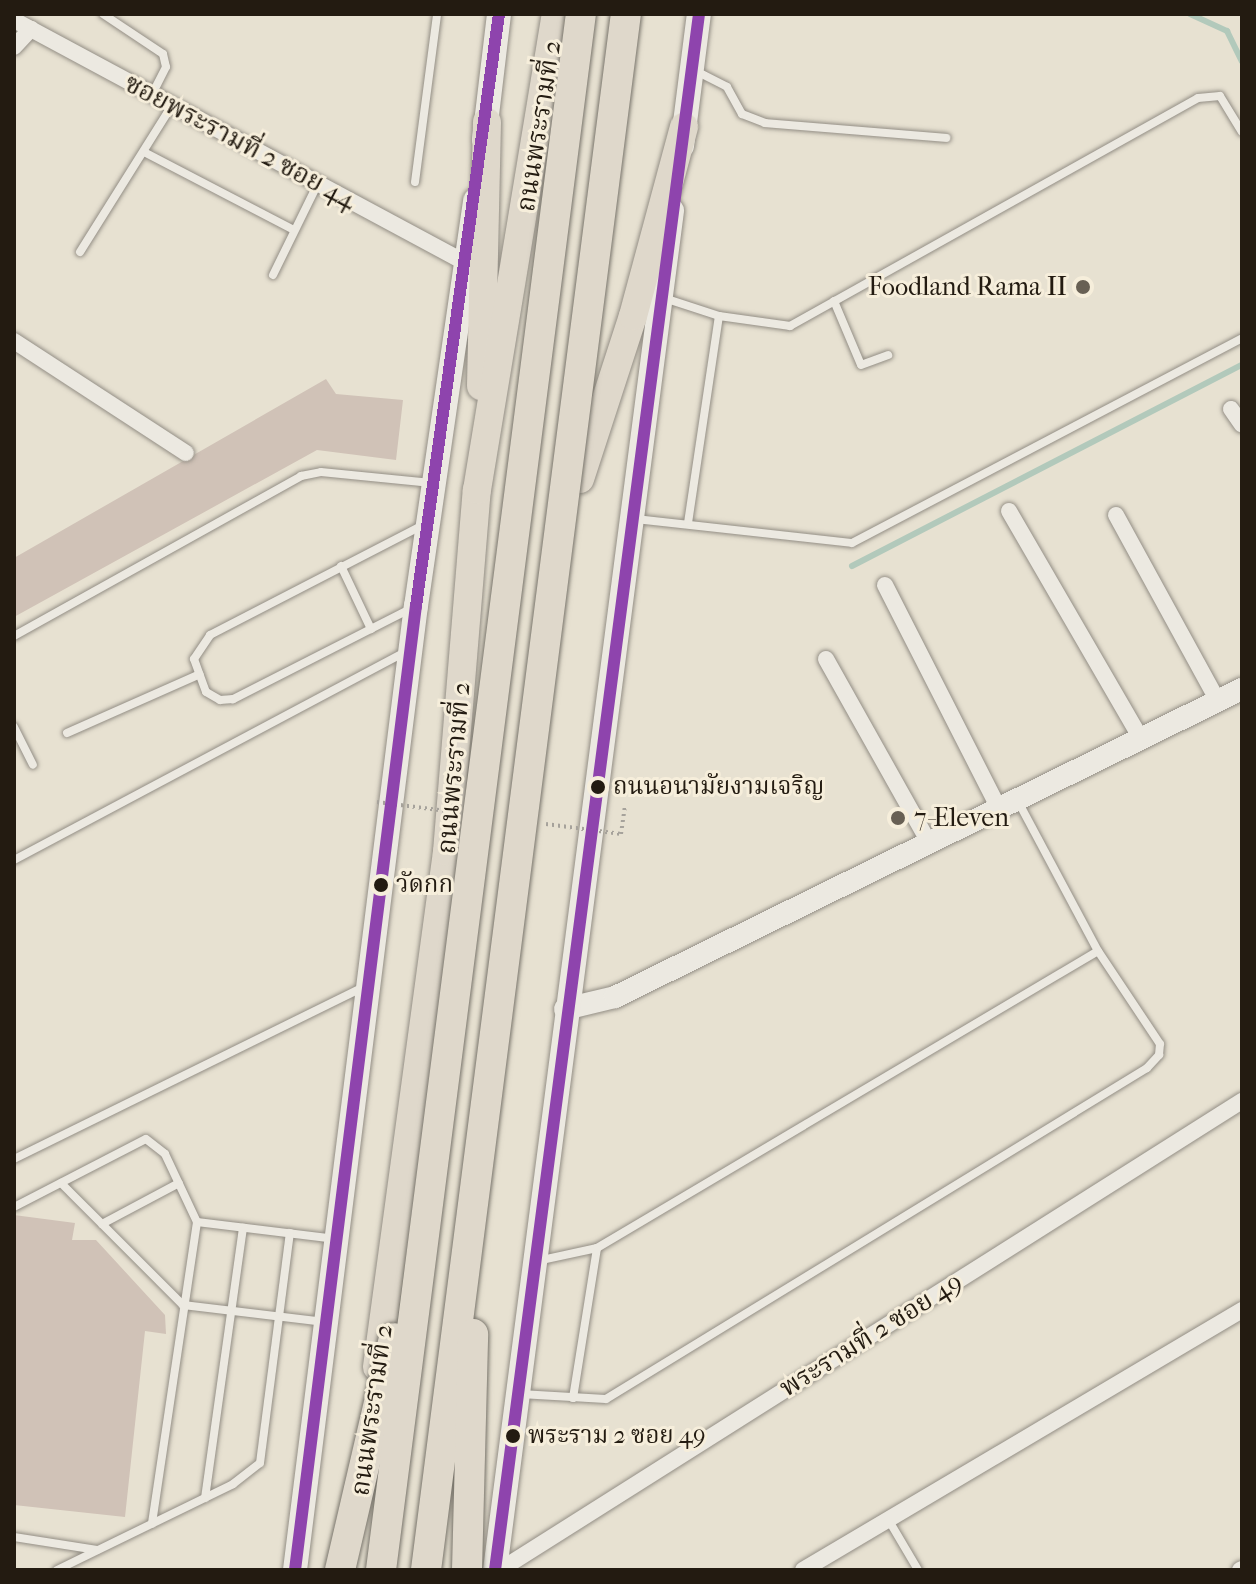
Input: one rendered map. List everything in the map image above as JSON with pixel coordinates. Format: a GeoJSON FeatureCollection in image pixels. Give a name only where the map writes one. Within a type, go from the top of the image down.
{"type":"FeatureCollection","features":[{"type":"Feature","properties":{"kind":"highway","name":"ถนนพระรามที่ 2"},"geometry":{"type":"LineString","coordinates":[[350,1570],[447,852],[477,490],[556,14]]}},
{"type":"Feature","properties":{"kind":"highway"},"geometry":{"type":"LineString","coordinates":[[381,1570],[581,14]]}},
{"type":"Feature","properties":{"kind":"highway"},"geometry":{"type":"LineString","coordinates":[[580,479],[583,364],[627,14]]}},
{"type":"Feature","properties":{"kind":"highway"},"geometry":{"type":"LineString","coordinates":[[426,1570],[627,14]]}},
{"type":"Feature","properties":{"kind":"highway"},"geometry":{"type":"LineString","coordinates":[[477,490],[487,122]]}},
{"type":"Feature","properties":{"kind":"highway"},"geometry":{"type":"LineString","coordinates":[[434,1570],[546,671],[580,479],[633,316],[684,127]]}},
{"type":"Feature","properties":{"kind":"highway"},"geometry":{"type":"LineString","coordinates":[[340,1570],[429,1196]]}},
{"type":"Feature","properties":{"kind":"highway"},"geometry":{"type":"LineString","coordinates":[[467,1570],[474,1200]]}},
{"type":"Feature","properties":{"kind":"main road","name":"ถนนพระรามที่ 2"},"geometry":{"type":"LineString","coordinates":[[295,1570],[416,606],[487,122],[499,14]]}},
{"type":"Feature","properties":{"kind":"main road"},"geometry":{"type":"LineString","coordinates":[[498,1570],[565,1009],[699,14]]}},
{"type":"Feature","properties":{"kind":"street","name":"ซอยพระรามที่ 2 ซอย 44"},"geometry":{"type":"LineString","coordinates":[[14,20],[466,263]]}},
{"type":"Feature","properties":{"kind":"street"},"geometry":{"type":"LineString","coordinates":[[14,47],[31,29]]}},
{"type":"Feature","properties":{"kind":"street"},"geometry":{"type":"LineString","coordinates":[[14,341],[186,453]]}},
{"type":"Feature","properties":{"kind":"street"},"geometry":{"type":"LineString","coordinates":[[1231,409],[1242,425]]}},
{"type":"Feature","properties":{"kind":"street"},"geometry":{"type":"LineString","coordinates":[[1009,511],[1141,739]]}},
{"type":"Feature","properties":{"kind":"street"},"geometry":{"type":"LineString","coordinates":[[1116,515],[1218,701]]}},
{"type":"Feature","properties":{"kind":"street"},"geometry":{"type":"LineString","coordinates":[[885,585],[1008,805]]}},
{"type":"Feature","properties":{"kind":"street"},"geometry":{"type":"LineString","coordinates":[[826,659],[930,844]]}},
{"type":"Feature","properties":{"kind":"street"},"geometry":{"type":"LineString","coordinates":[[565,1009],[615,997],[1242,689]]}},
{"type":"Feature","properties":{"kind":"street","name":"พระรามที่ 2 ซอย 49"},"geometry":{"type":"LineString","coordinates":[[498,1570],[1242,1101]]}},
{"type":"Feature","properties":{"kind":"street"},"geometry":{"type":"LineString","coordinates":[[803,1570],[1242,1310]]}},
{"type":"Feature","properties":{"kind":"lane"},"geometry":{"type":"LineString","coordinates":[[103,14],[163,54],[166,67],[152,95]]}},
{"type":"Feature","properties":{"kind":"lane"},"geometry":{"type":"LineString","coordinates":[[415,182],[437,14]]}},
{"type":"Feature","properties":{"kind":"lane"},"geometry":{"type":"LineString","coordinates":[[694,69],[727,87],[742,114],[765,123],[946,138]]}},
{"type":"Feature","properties":{"kind":"lane"},"geometry":{"type":"LineString","coordinates":[[659,296],[719,316],[790,326],[1198,98],[1220,96],[1242,132]]}},
{"type":"Feature","properties":{"kind":"lane"},"geometry":{"type":"LineString","coordinates":[[80,252],[171,107]]}},
{"type":"Feature","properties":{"kind":"lane"},"geometry":{"type":"LineString","coordinates":[[144,152],[294,230]]}},
{"type":"Feature","properties":{"kind":"lane"},"geometry":{"type":"LineString","coordinates":[[273,275],[318,183]]}},
{"type":"Feature","properties":{"kind":"lane"},"geometry":{"type":"LineString","coordinates":[[834,301],[861,365],[888,355]]}},
{"type":"Feature","properties":{"kind":"lane"},"geometry":{"type":"LineString","coordinates":[[688,523],[719,316]]}},
{"type":"Feature","properties":{"kind":"lane"},"geometry":{"type":"LineString","coordinates":[[631,518],[852,543],[1242,338]]}},
{"type":"Feature","properties":{"kind":"lane"},"geometry":{"type":"LineString","coordinates":[[14,636],[310,473],[434,483]]}},
{"type":"Feature","properties":{"kind":"lane"},"geometry":{"type":"LineString","coordinates":[[416,606],[233,699],[220,700],[206,692],[194,659],[210,635],[429,522]]}},
{"type":"Feature","properties":{"kind":"lane"},"geometry":{"type":"LineString","coordinates":[[341,566],[371,629]]}},
{"type":"Feature","properties":{"kind":"lane"},"geometry":{"type":"LineString","coordinates":[[14,860],[411,649]]}},
{"type":"Feature","properties":{"kind":"lane"},"geometry":{"type":"LineString","coordinates":[[67,733],[200,674]]}},
{"type":"Feature","properties":{"kind":"lane"},"geometry":{"type":"LineString","coordinates":[[14,727],[33,765]]}},
{"type":"Feature","properties":{"kind":"lane"},"geometry":{"type":"LineString","coordinates":[[517,1394],[606,1399],[1147,1068],[1159,1055],[1160,1044],[1098,951],[1008,805]]}},
{"type":"Feature","properties":{"kind":"lane"},"geometry":{"type":"LineString","coordinates":[[533,1262],[597,1248],[1098,951]]}},
{"type":"Feature","properties":{"kind":"lane"},"geometry":{"type":"LineString","coordinates":[[14,1159],[188,1068],[368,984]]}},
{"type":"Feature","properties":{"kind":"lane"},"geometry":{"type":"LineString","coordinates":[[14,1207],[146,1139],[165,1154],[197,1222],[152,1524]]}},
{"type":"Feature","properties":{"kind":"lane"},"geometry":{"type":"LineString","coordinates":[[61,1183],[183,1305],[325,1322]]}},
{"type":"Feature","properties":{"kind":"lane"},"geometry":{"type":"LineString","coordinates":[[102,1224],[179,1183]]}},
{"type":"Feature","properties":{"kind":"lane"},"geometry":{"type":"LineString","coordinates":[[197,1222],[336,1239]]}},
{"type":"Feature","properties":{"kind":"lane"},"geometry":{"type":"LineString","coordinates":[[205,1498],[234,1311],[243,1228]]}},
{"type":"Feature","properties":{"kind":"lane"},"geometry":{"type":"LineString","coordinates":[[57,1570],[205,1498],[260,1463],[290,1233]]}},
{"type":"Feature","properties":{"kind":"lane"},"geometry":{"type":"LineString","coordinates":[[573,1398],[597,1248]]}},
{"type":"Feature","properties":{"kind":"lane"},"geometry":{"type":"LineString","coordinates":[[887,1518],[918,1570]]}},
{"type":"Feature","properties":{"kind":"lane"},"geometry":{"type":"LineString","coordinates":[[14,1537],[98,1550]]}},
{"type":"Feature","properties":{"kind":"path"},"geometry":{"type":"LineString","coordinates":[[621,834],[625,807]]}},
{"type":"Feature","properties":{"kind":"building"},"geometry":{"type":"Polygon","coordinates":[[[326,379],[336,394],[403,400],[396,460],[317,450],[14,617],[14,558],[326,379]]]}},
{"type":"Feature","properties":{"kind":"building"},"geometry":{"type":"Polygon","coordinates":[[[14,1215],[75,1223],[72,1240],[96,1240],[165,1315],[166,1334],[145,1331],[125,1517],[14,1505],[14,1215]]]}},
{"type":"Feature","properties":{"kind":"waterway"},"geometry":{"type":"LineString","coordinates":[[1190,14],[1227,31],[1242,62]]}},
{"type":"Feature","properties":{"kind":"waterway"},"geometry":{"type":"LineString","coordinates":[[852,566],[1242,365]]}},
{"type":"Feature","properties":{"kind":"transit line"},"geometry":{"type":"LineString","coordinates":[[295,1570],[416,606],[499,14]]}},
{"type":"Feature","properties":{"kind":"transit line"},"geometry":{"type":"LineString","coordinates":[[495,1570],[699,14]]}},
{"type":"Feature","properties":{"kind":"place","name":"Foodland Rama II"},"geometry":{"type":"Point","coordinates":[1083,287]}},
{"type":"Feature","properties":{"kind":"place","name":"ถนนอนามัยงามเจริญ"},"geometry":{"type":"Point","coordinates":[598,787]}},
{"type":"Feature","properties":{"kind":"place","name":"7-Eleven"},"geometry":{"type":"Point","coordinates":[898,818]}},
{"type":"Feature","properties":{"kind":"place","name":"วัดกก"},"geometry":{"type":"Point","coordinates":[381,885]}},
{"type":"Feature","properties":{"kind":"place","name":"พระราม 2 ซอย 49"},"geometry":{"type":"Point","coordinates":[513,1436]}}]}
